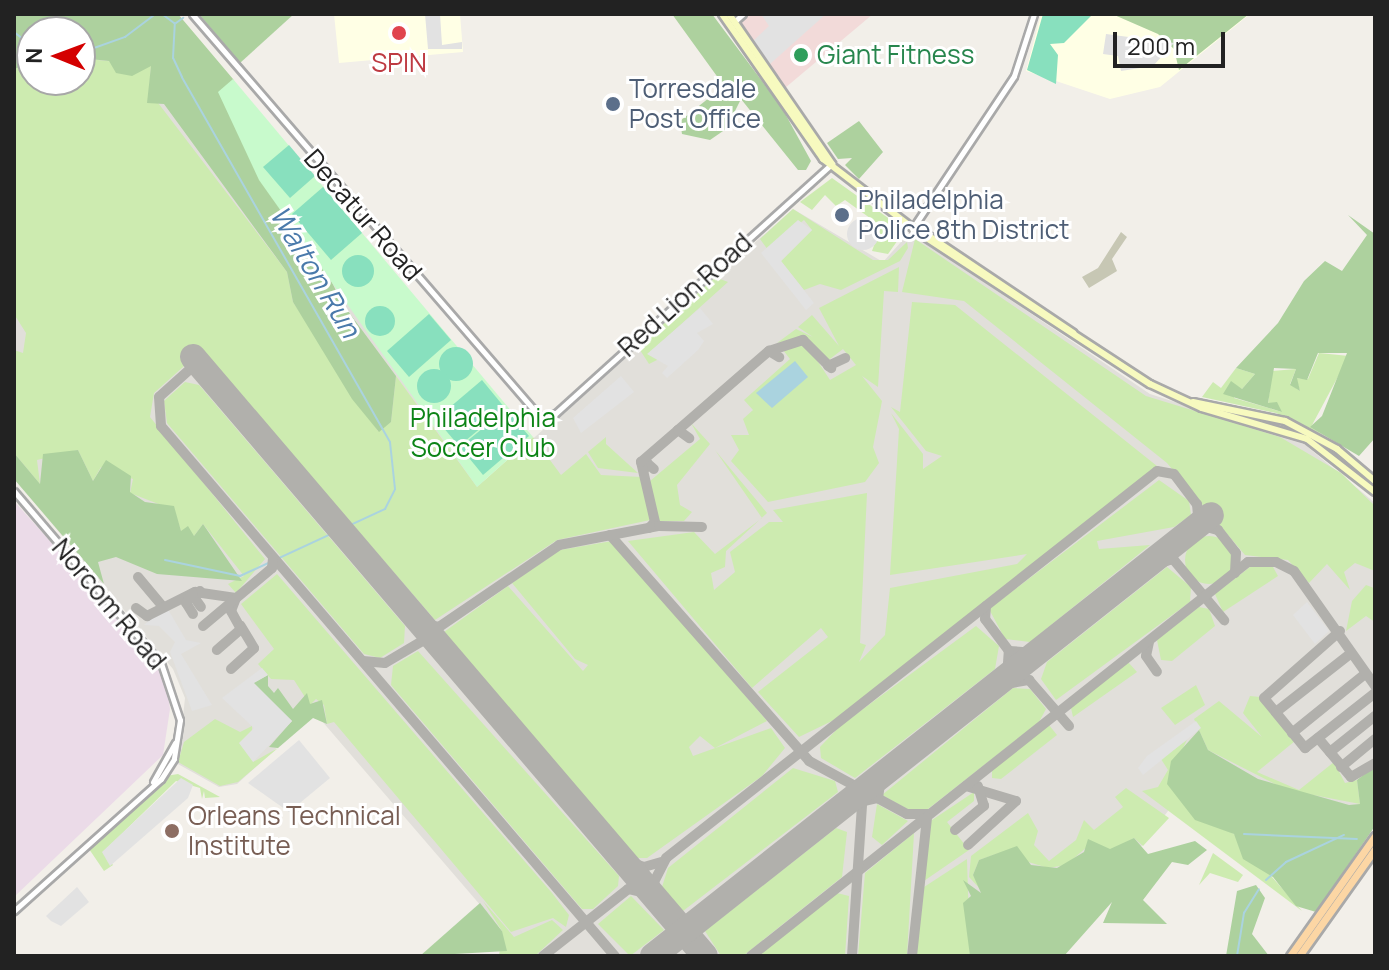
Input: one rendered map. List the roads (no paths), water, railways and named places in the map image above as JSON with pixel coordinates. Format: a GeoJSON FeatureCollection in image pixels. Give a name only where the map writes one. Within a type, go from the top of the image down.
{"type":"FeatureCollection","features":[{"type":"Feature","properties":{"kind":"main road"},"geometry":{"type":"LineString","coordinates":[[722,14],[732,23],[832,164],[914,226],[1073,333],[1193,402],[1307,439],[1375,492]]}},
{"type":"Feature","properties":{"kind":"main road"},"geometry":{"type":"LineString","coordinates":[[729,14],[732,23]]}},
{"type":"Feature","properties":{"kind":"main road"},"geometry":{"type":"LineString","coordinates":[[1193,402],[1285,421],[1337,449],[1375,481]]}},
{"type":"Feature","properties":{"kind":"main road"},"geometry":{"type":"LineString","coordinates":[[1299,956],[1364,858],[1375,836]]}},
{"type":"Feature","properties":{"kind":"main road"},"geometry":{"type":"LineString","coordinates":[[1290,956],[1364,858],[1375,849]]}},
{"type":"Feature","properties":{"kind":"street","name":"Decatur Road"},"geometry":{"type":"LineString","coordinates":[[192,14],[535,416]]}},
{"type":"Feature","properties":{"kind":"street"},"geometry":{"type":"LineString","coordinates":[[732,23],[743,14]]}},
{"type":"Feature","properties":{"kind":"street"},"geometry":{"type":"LineString","coordinates":[[914,226],[1014,76],[1034,14]]}},
{"type":"Feature","properties":{"kind":"street","name":"Red Lion Road"},"geometry":{"type":"LineString","coordinates":[[535,416],[556,413],[832,164]]}},
{"type":"Feature","properties":{"kind":"street","name":"Norcom Road"},"geometry":{"type":"LineString","coordinates":[[14,491],[161,663],[178,699],[179,728],[167,767],[145,792],[14,911]]}},
{"type":"Feature","properties":{"kind":"water"},"geometry":{"type":"Polygon","coordinates":[[[795,361],[808,377],[772,408],[756,393],[795,361]]]}},
{"type":"Feature","properties":{"kind":"waterway"},"geometry":{"type":"LineString","coordinates":[[96,47],[125,37],[156,14]]}},
{"type":"Feature","properties":{"kind":"waterway"},"geometry":{"type":"LineString","coordinates":[[162,14],[174,23]]}},
{"type":"Feature","properties":{"kind":"waterway","name":"Walton Run"},"geometry":{"type":"LineString","coordinates":[[176,23],[183,18]]}},
{"type":"Feature","properties":{"kind":"waterway","name":"Walton Run"},"geometry":{"type":"LineString","coordinates":[[165,560],[240,576],[385,509],[395,489],[390,442],[173,58],[175,23]]}},
{"type":"Feature","properties":{"kind":"waterway","name":"Walton Run"},"geometry":{"type":"LineString","coordinates":[[14,749],[14,787]]}},
{"type":"Feature","properties":{"kind":"waterway"},"geometry":{"type":"LineString","coordinates":[[1244,834],[1357,839]]}},
{"type":"Feature","properties":{"kind":"waterway"},"geometry":{"type":"LineString","coordinates":[[1266,880],[1286,862],[1344,835]]}},
{"type":"Feature","properties":{"kind":"waterway"},"geometry":{"type":"LineString","coordinates":[[1237,956],[1244,913],[1259,889]]}},
{"type":"Feature","properties":{"kind":"place","name":"SPIN"},"geometry":{"type":"Point","coordinates":[399,33]}},
{"type":"Feature","properties":{"kind":"place","name":"Giant Fitness"},"geometry":{"type":"Point","coordinates":[801,55]}},
{"type":"Feature","properties":{"kind":"place","name":"Torresdale Post Office"},"geometry":{"type":"Point","coordinates":[613,104]}},
{"type":"Feature","properties":{"kind":"place","name":"Philadelphia Police 8th District"},"geometry":{"type":"Point","coordinates":[842,215]}},
{"type":"Feature","properties":{"kind":"place","name":"Orleans Technical Institute"},"geometry":{"type":"Point","coordinates":[172,831]}},
{"type":"Feature","properties":{"kind":"park label","name":"Philadelphia Soccer Club"},"geometry":{"type":"Point","coordinates":[483,433]}}]}
